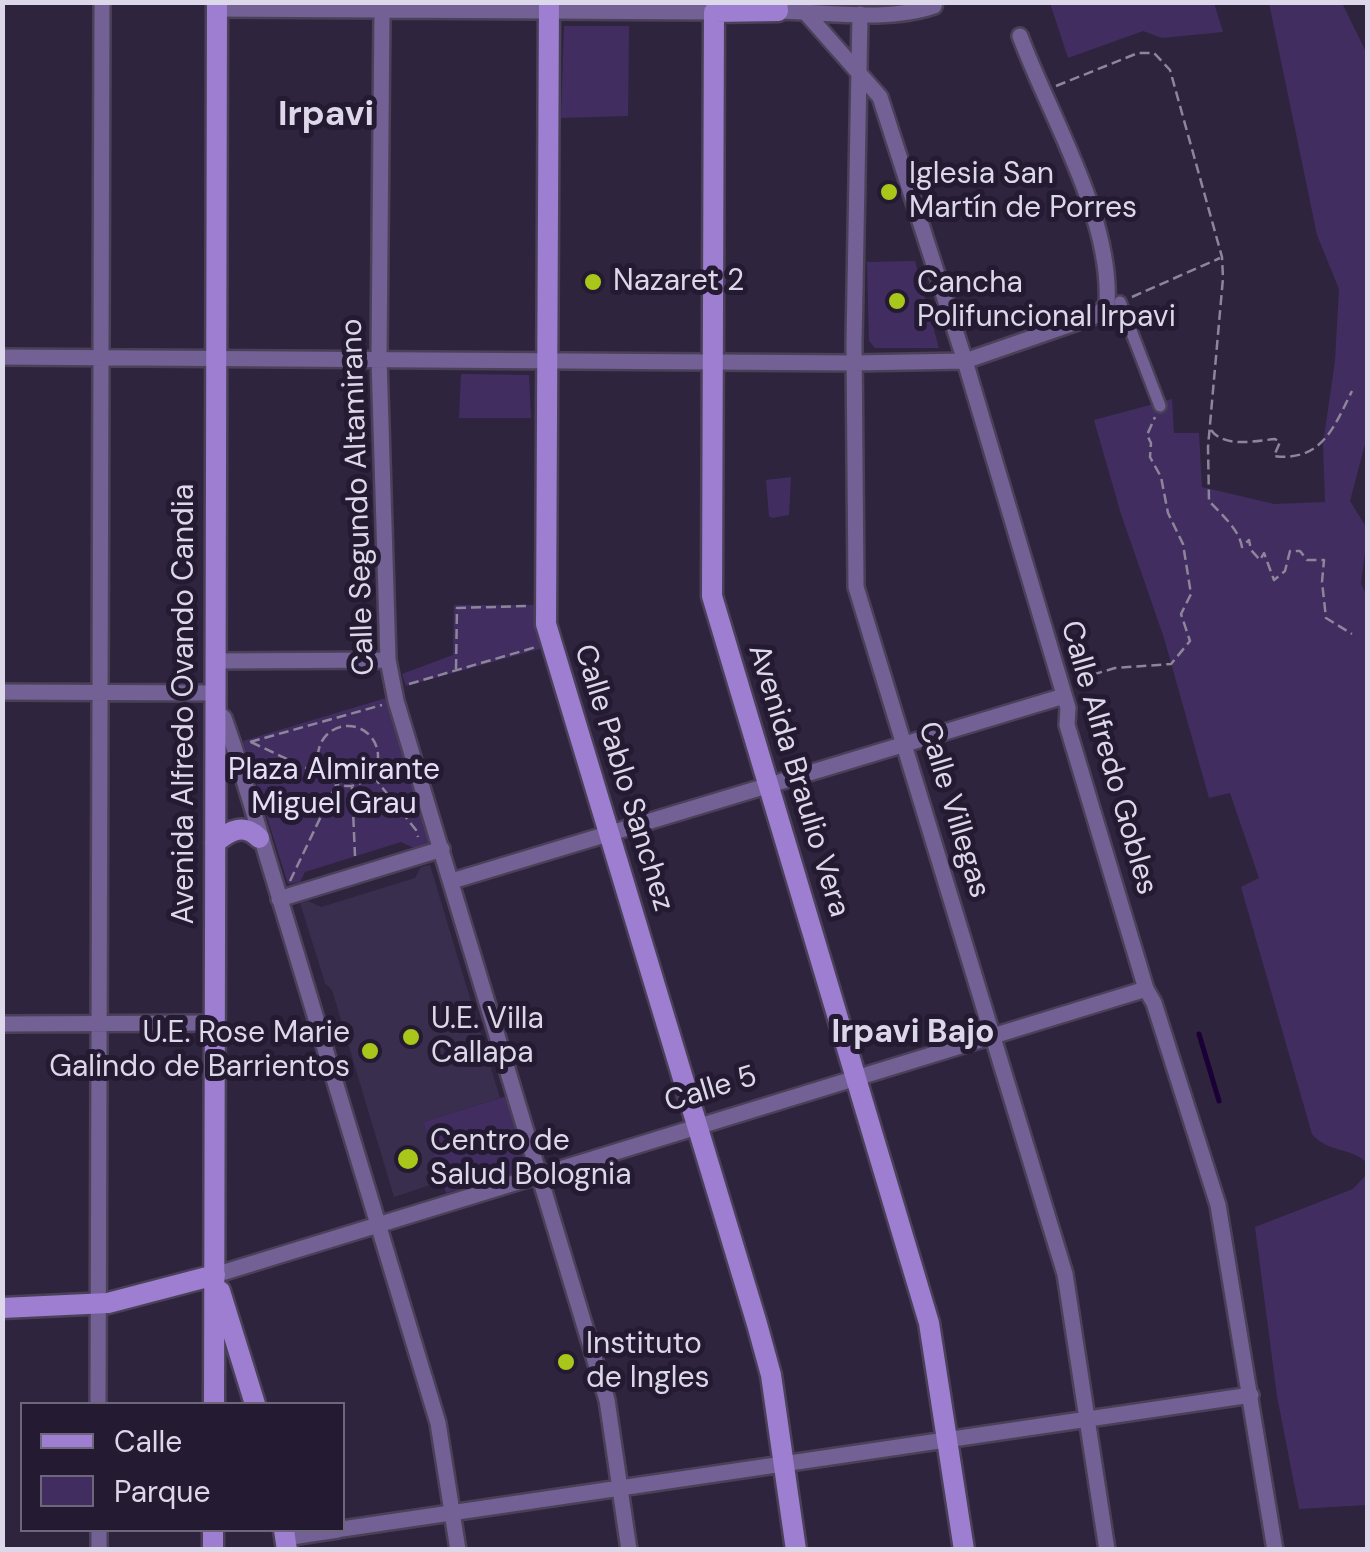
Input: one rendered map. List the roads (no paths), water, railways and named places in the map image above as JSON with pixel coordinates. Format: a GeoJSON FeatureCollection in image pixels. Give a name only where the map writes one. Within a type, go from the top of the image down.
{"type":"FeatureCollection","features":[{"type":"Feature","properties":{"kind":"main road","name":"Avenida Alfredo Ovando Candia"},"geometry":{"type":"LineString","coordinates":[[214,1402],[217,6]]}},
{"type":"Feature","properties":{"kind":"main road","name":"Calle Pablo Sanchez"},"geometry":{"type":"LineString","coordinates":[[549,6],[546,624],[771,1375],[796,1550]]}},
{"type":"Feature","properties":{"kind":"main road"},"geometry":{"type":"LineString","coordinates":[[714,12],[777,7]]}},
{"type":"Feature","properties":{"kind":"main road","name":"Avenida Braulio Vera"},"geometry":{"type":"LineString","coordinates":[[714,12],[712,596],[929,1323],[964,1550]]}},
{"type":"Feature","properties":{"kind":"main road"},"geometry":{"type":"LineString","coordinates":[[216,843],[227,832],[239,828],[251,830],[259,838]]}},
{"type":"Feature","properties":{"kind":"main road"},"geometry":{"type":"LineString","coordinates":[[216,1275],[253,1402]]}},
{"type":"Feature","properties":{"kind":"main road","name":"Calle 5"},"geometry":{"type":"LineString","coordinates":[[2,1308],[97,1304],[216,1275]]}},
{"type":"Feature","properties":{"kind":"street"},"geometry":{"type":"LineString","coordinates":[[98,1402],[102,2]]}},
{"type":"Feature","properties":{"kind":"street"},"geometry":{"type":"LineString","coordinates":[[777,7],[806,13],[860,14],[922,10],[934,4]]}},
{"type":"Feature","properties":{"kind":"street"},"geometry":{"type":"LineString","coordinates":[[217,6],[382,10],[549,6],[714,12]]}},
{"type":"Feature","properties":{"kind":"street","name":"Calle Segundo Altamirano"},"geometry":{"type":"LineString","coordinates":[[382,10],[380,358],[390,696],[452,881],[607,1400],[629,1550]]}},
{"type":"Feature","properties":{"kind":"street","name":"Calle Alfredo Gobles"},"geometry":{"type":"LineString","coordinates":[[806,13],[880,97],[966,361],[1068,708],[1067,725],[1146,989],[1154,1003],[1218,1205],[1275,1550]]}},
{"type":"Feature","properties":{"kind":"street","name":"Calle Villegas"},"geometry":{"type":"LineString","coordinates":[[860,14],[854,363],[856,587],[1065,1274],[1107,1550]]}},
{"type":"Feature","properties":{"kind":"street"},"geometry":{"type":"LineString","coordinates":[[1020,36],[1086,190],[1113,303],[1160,406]]}},
{"type":"Feature","properties":{"kind":"street"},"geometry":{"type":"LineString","coordinates":[[2,357],[966,361],[1098,315],[1113,303]]}},
{"type":"Feature","properties":{"kind":"street"},"geometry":{"type":"LineString","coordinates":[[217,661],[388,660]]}},
{"type":"Feature","properties":{"kind":"street"},"geometry":{"type":"LineString","coordinates":[[2,692],[98,692],[217,702],[259,838],[284,892],[377,1224],[438,1423],[458,1550]]}},
{"type":"Feature","properties":{"kind":"street"},"geometry":{"type":"LineString","coordinates":[[452,881],[1064,696]]}},
{"type":"Feature","properties":{"kind":"street"},"geometry":{"type":"LineString","coordinates":[[284,892],[442,849]]}},
{"type":"Feature","properties":{"kind":"street","name":"Calle 5"},"geometry":{"type":"LineString","coordinates":[[216,1275],[1146,989]]}},
{"type":"Feature","properties":{"kind":"street"},"geometry":{"type":"LineString","coordinates":[[2,1024],[215,1022]]}},
{"type":"Feature","properties":{"kind":"street"},"geometry":{"type":"LineString","coordinates":[[345,1528],[1251,1395]]}},
{"type":"Feature","properties":{"kind":"street"},"geometry":{"type":"LineString","coordinates":[[285,1539],[324,1532]]}},
{"type":"Feature","properties":{"kind":"waterway"},"geometry":{"type":"LineString","coordinates":[[1199,1034],[1219,1101]]}},
{"type":"Feature","properties":{"kind":"place","name":"Iglesia San Martín de Porres"},"geometry":{"type":"Point","coordinates":[889,192]}},
{"type":"Feature","properties":{"kind":"place","name":"Nazaret 2"},"geometry":{"type":"Point","coordinates":[593,282]}},
{"type":"Feature","properties":{"kind":"place","name":"Cancha Polifuncional Irpavi"},"geometry":{"type":"Point","coordinates":[897,301]}},
{"type":"Feature","properties":{"kind":"place","name":"U.E. Villa Callapa"},"geometry":{"type":"Point","coordinates":[411,1037]}},
{"type":"Feature","properties":{"kind":"place","name":"U.E. Rose Marie Galindo de Barrientos"},"geometry":{"type":"Point","coordinates":[370,1051]}},
{"type":"Feature","properties":{"kind":"place","name":"Centro de Salud Bolognia"},"geometry":{"type":"Point","coordinates":[408,1159]}},
{"type":"Feature","properties":{"kind":"place","name":"Instituto de Ingles"},"geometry":{"type":"Point","coordinates":[566,1362]}},
{"type":"Feature","properties":{"kind":"district","name":"Irpavi"},"geometry":{"type":"Point","coordinates":[326,116]}},
{"type":"Feature","properties":{"kind":"district","name":"Irpavi Bajo"},"geometry":{"type":"Point","coordinates":[913,1034]}},
{"type":"Feature","properties":{"kind":"park label","name":"Plaza Almirante Miguel Grau"},"geometry":{"type":"Point","coordinates":[334,788]}}]}
